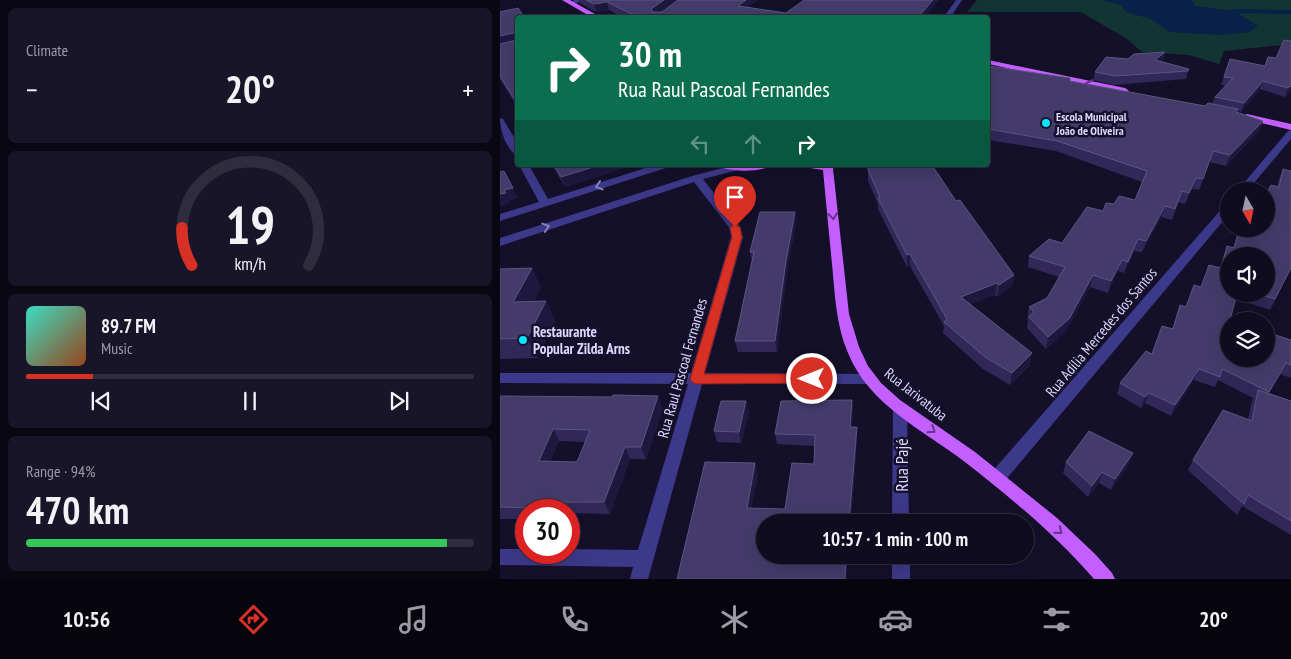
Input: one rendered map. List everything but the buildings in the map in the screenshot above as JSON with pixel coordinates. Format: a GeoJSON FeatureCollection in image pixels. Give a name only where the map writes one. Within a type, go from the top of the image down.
{"type":"FeatureCollection","features":[{"type":"Feature","properties":{"kind":"main road"},"geometry":{"type":"LineString","coordinates":[[565,0],[575,2],[594,15]]}},
{"type":"Feature","properties":{"kind":"main road"},"geometry":{"type":"LineString","coordinates":[[990,62],[1130,92]]}},
{"type":"Feature","properties":{"kind":"main road"},"geometry":{"type":"LineString","coordinates":[[1234,115],[1291,127]]}},
{"type":"Feature","properties":{"kind":"main road"},"geometry":{"type":"LineString","coordinates":[[730,167],[745,167]]}},
{"type":"Feature","properties":{"kind":"main road","name":"Rua Jarivatuba"},"geometry":{"type":"LineString","coordinates":[[830,167],[843,314],[847,336],[856,358],[869,379],[900,408],[947,440],[997,478],[1080,549],[1106,579]]}},
{"type":"Feature","properties":{"kind":"street"},"geometry":{"type":"LineString","coordinates":[[948,15],[959,0]]}},
{"type":"Feature","properties":{"kind":"street"},"geometry":{"type":"LineString","coordinates":[[500,121],[515,148]]}},
{"type":"Feature","properties":{"kind":"street"},"geometry":{"type":"LineString","coordinates":[[1250,182],[1291,133]]}},
{"type":"Feature","properties":{"kind":"street"},"geometry":{"type":"LineString","coordinates":[[525,167],[545,203]]}},
{"type":"Feature","properties":{"kind":"street"},"geometry":{"type":"LineString","coordinates":[[500,218],[658,167]]}},
{"type":"Feature","properties":{"kind":"street"},"geometry":{"type":"LineString","coordinates":[[500,242],[696,178],[734,168]]}},
{"type":"Feature","properties":{"kind":"street","name":"Rua Raul Pascoal Fernandes"},"geometry":{"type":"LineString","coordinates":[[639,579],[737,237],[735,227],[696,178]]}},
{"type":"Feature","properties":{"kind":"street","name":"Rua Adília Mercedes dos Santos"},"geometry":{"type":"LineString","coordinates":[[997,478],[1220,217]]}},
{"type":"Feature","properties":{"kind":"street"},"geometry":{"type":"LineString","coordinates":[[500,378],[869,379]]}},
{"type":"Feature","properties":{"kind":"street","name":"Rua Pajé"},"geometry":{"type":"LineString","coordinates":[[900,408],[901,514]]}},
{"type":"Feature","properties":{"kind":"street"},"geometry":{"type":"LineString","coordinates":[[500,557],[644,559]]}},
{"type":"Feature","properties":{"kind":"street"},"geometry":{"type":"LineString","coordinates":[[901,564],[901,579]]}},
{"type":"Feature","properties":{"kind":"green space"},"geometry":{"type":"Polygon","coordinates":[[[977,0],[1291,0],[1291,44],[1224,51],[1219,64],[1189,55],[1142,52],[1127,39],[1081,12],[967,12],[977,0]]]}},
{"type":"Feature","properties":{"kind":"water"},"geometry":{"type":"Polygon","coordinates":[[[1102,0],[1191,0],[1195,6],[1234,11],[1258,26],[1249,32],[1222,35],[1169,32],[1151,19],[1126,12],[1121,5],[1102,0]]]}},
{"type":"Feature","properties":{"kind":"waterway"},"geometry":{"type":"LineString","coordinates":[[1234,11],[1291,12]]}},
{"type":"Feature","properties":{"kind":"place","name":"Escola Municipal João de Oliveira"},"geometry":{"type":"Point","coordinates":[1046,123]}},
{"type":"Feature","properties":{"kind":"place","name":"Restaurante Popular Zilda Arns"},"geometry":{"type":"Point","coordinates":[523,340]}},
{"type":"Feature","properties":{"kind":"route"},"geometry":{"type":"LineString","coordinates":[[735,227],[737,237],[696,379],[812,379]]}}]}
